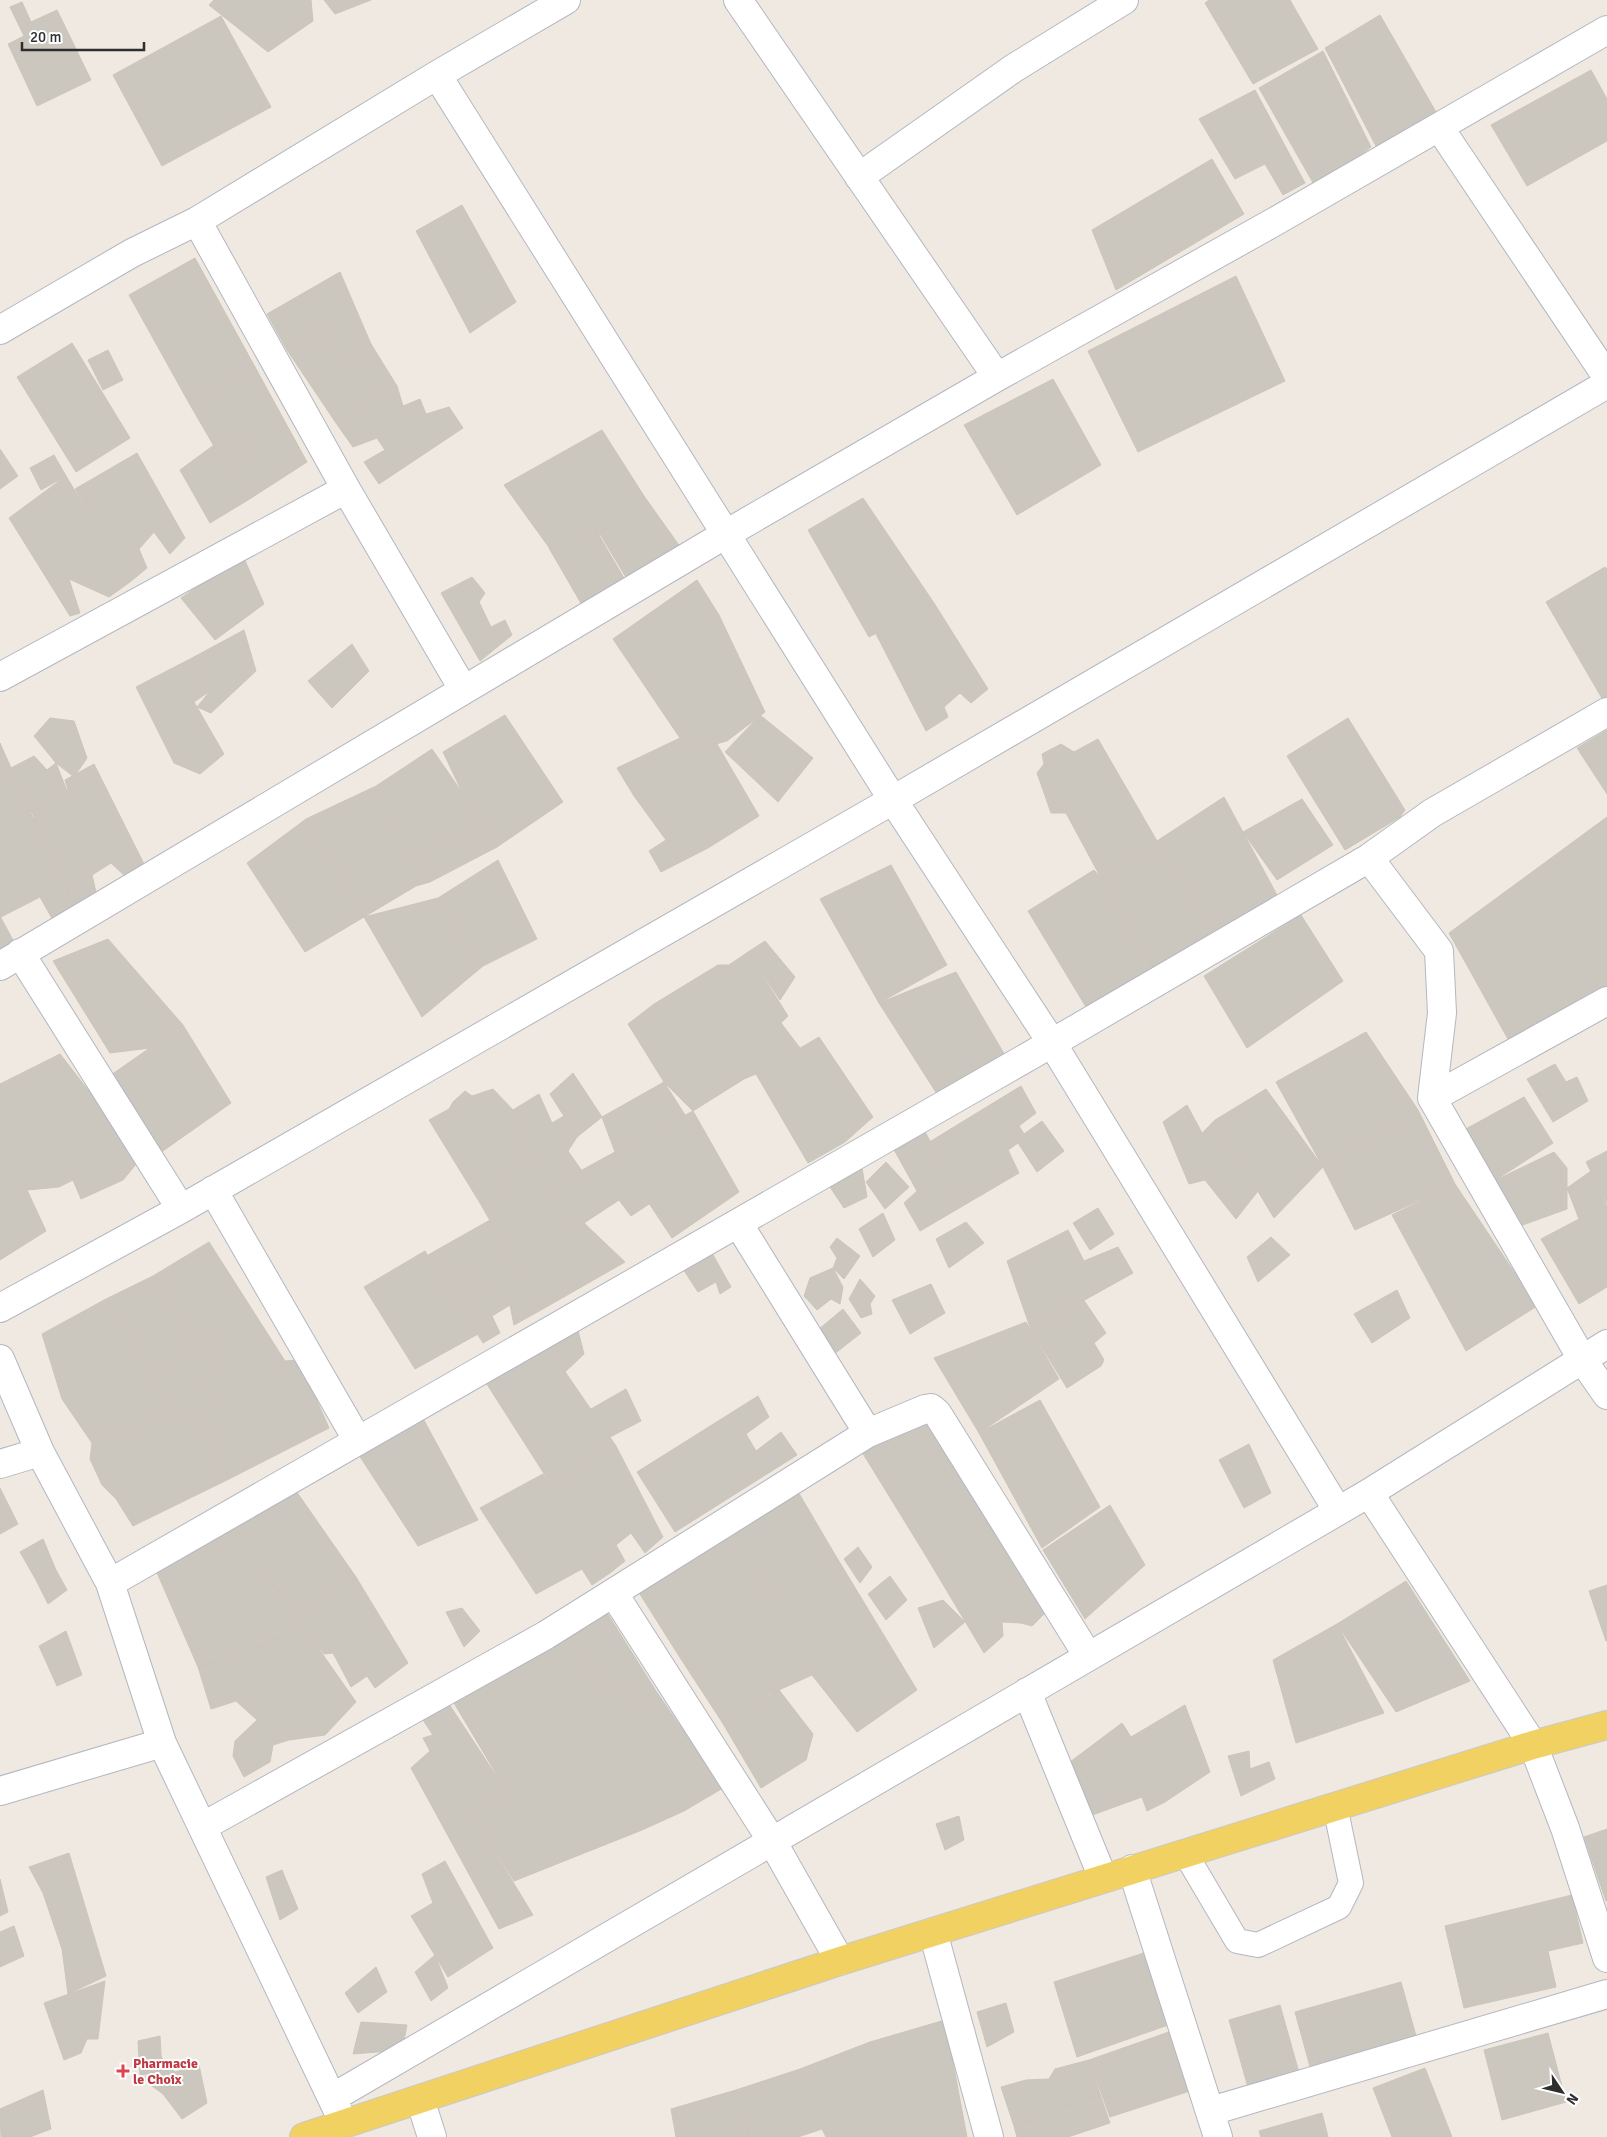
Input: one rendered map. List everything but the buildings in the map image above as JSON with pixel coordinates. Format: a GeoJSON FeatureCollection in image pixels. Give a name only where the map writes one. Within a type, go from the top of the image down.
{"type":"FeatureCollection","features":[{"type":"Feature","properties":{"kind":"main road"},"geometry":{"type":"LineString","coordinates":[[304,2137],[840,1961],[1533,1745],[1607,1725]]}},
{"type":"Feature","properties":{"kind":"street"},"geometry":{"type":"LineString","coordinates":[[3,322],[132,253],[197,221],[437,75],[566,0]]}},
{"type":"Feature","properties":{"kind":"street"},"geometry":{"type":"LineString","coordinates":[[738,0],[998,377]]}},
{"type":"Feature","properties":{"kind":"street"},"geometry":{"type":"LineString","coordinates":[[859,177],[1014,68],[1124,0]]}},
{"type":"Feature","properties":{"kind":"street"},"geometry":{"type":"LineString","coordinates":[[181,1209],[10,960],[726,534],[1607,30]]}},
{"type":"Feature","properties":{"kind":"street"},"geometry":{"type":"LineString","coordinates":[[437,75],[893,800],[1052,1043],[1338,1511]]}},
{"type":"Feature","properties":{"kind":"street"},"geometry":{"type":"LineString","coordinates":[[1439,127],[1607,378]]}},
{"type":"Feature","properties":{"kind":"street"},"geometry":{"type":"LineString","coordinates":[[197,221],[346,489],[464,689]]}},
{"type":"Feature","properties":{"kind":"street"},"geometry":{"type":"LineString","coordinates":[[0,1308],[181,1209],[893,800],[1607,384]]}},
{"type":"Feature","properties":{"kind":"street"},"geometry":{"type":"LineString","coordinates":[[0,677],[346,489]]}},
{"type":"Feature","properties":{"kind":"street"},"geometry":{"type":"LineString","coordinates":[[110,1584],[1052,1043],[1369,858],[1432,813],[1607,712]]}},
{"type":"Feature","properties":{"kind":"street"},"geometry":{"type":"LineString","coordinates":[[1369,858],[1438,951],[1442,1013],[1432,1098],[1582,1359],[1607,1395]]}},
{"type":"Feature","properties":{"kind":"street"},"geometry":{"type":"LineString","coordinates":[[1432,1098],[1607,1001]]}},
{"type":"Feature","properties":{"kind":"street"},"geometry":{"type":"LineString","coordinates":[[213,1190],[358,1440]]}},
{"type":"Feature","properties":{"kind":"street"},"geometry":{"type":"LineString","coordinates":[[738,1223],[868,1433]]}},
{"type":"Feature","properties":{"kind":"street"},"geometry":{"type":"LineString","coordinates":[[332,2098],[1369,1493],[1607,1344]]}},
{"type":"Feature","properties":{"kind":"street"},"geometry":{"type":"LineString","coordinates":[[0,1358],[40,1452],[110,1584],[162,1744],[344,2125]]}},
{"type":"Feature","properties":{"kind":"street"},"geometry":{"type":"LineString","coordinates":[[202,1827],[546,1635],[868,1433],[925,1408],[931,1408],[937,1413],[1088,1656]]}},
{"type":"Feature","properties":{"kind":"street"},"geometry":{"type":"LineString","coordinates":[[0,1464],[40,1452]]}},
{"type":"Feature","properties":{"kind":"street"},"geometry":{"type":"LineString","coordinates":[[1369,1493],[1533,1745],[1565,1828],[1607,1958]]}},
{"type":"Feature","properties":{"kind":"street"},"geometry":{"type":"LineString","coordinates":[[614,1594],[772,1841],[840,1961]]}},
{"type":"Feature","properties":{"kind":"street"},"geometry":{"type":"LineString","coordinates":[[1027,1692],[1103,1878]]}},
{"type":"Feature","properties":{"kind":"street"},"geometry":{"type":"LineString","coordinates":[[0,1791],[162,1744]]}},
{"type":"Feature","properties":{"kind":"street"},"geometry":{"type":"LineString","coordinates":[[1132,1870],[1218,2137]]}},
{"type":"Feature","properties":{"kind":"street"},"geometry":{"type":"LineString","coordinates":[[933,1932],[989,2137]]}},
{"type":"Feature","properties":{"kind":"street"},"geometry":{"type":"LineString","coordinates":[[1211,2111],[1607,1994]]}},
{"type":"Feature","properties":{"kind":"street"},"geometry":{"type":"LineString","coordinates":[[420,2099],[432,2137]]}},
{"type":"Feature","properties":{"kind":"lane"},"geometry":{"type":"LineString","coordinates":[[1185,1853],[1237,1941],[1258,1945],[1339,1907],[1351,1883],[1335,1806]]}},
{"type":"Feature","properties":{"kind":"place","name":"Pharmacie le Choix"},"geometry":{"type":"Point","coordinates":[123,2071]}}]}
